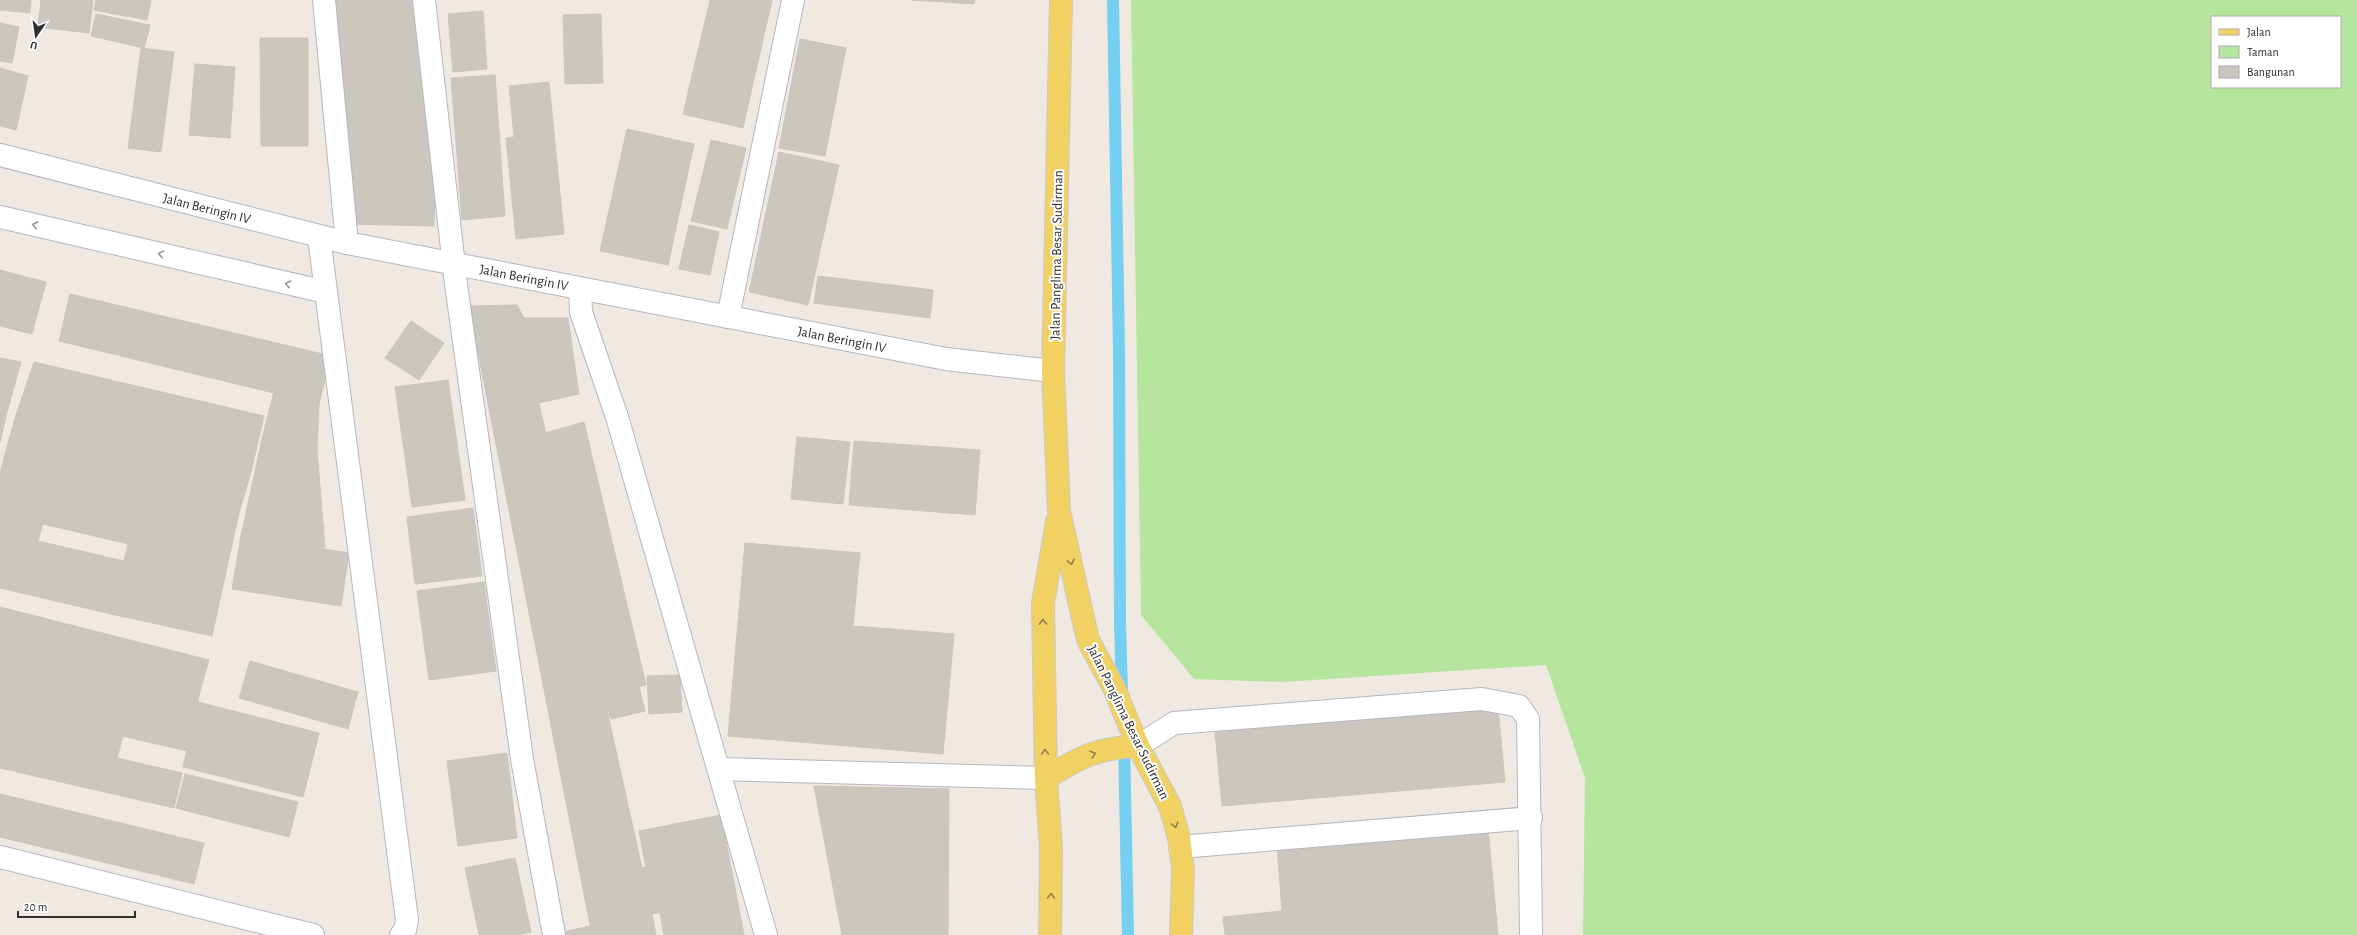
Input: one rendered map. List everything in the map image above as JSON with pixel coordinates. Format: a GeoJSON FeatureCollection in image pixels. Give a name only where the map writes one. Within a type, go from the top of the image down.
{"type":"FeatureCollection","features":[{"type":"Feature","properties":{"kind":"main road","name":"Jalan Panglima Besar Sudirman"},"geometry":{"type":"LineString","coordinates":[[1061,0],[1053,371],[1059,511],[1088,640],[1114,688],[1138,746],[1170,806],[1180,847],[1182,869],[1181,935]]}},
{"type":"Feature","properties":{"kind":"main road","name":"Jalan Panglima Besar Sudirman"},"geometry":{"type":"LineString","coordinates":[[1050,935],[1051,849],[1046,778],[1043,603],[1059,511]]}},
{"type":"Feature","properties":{"kind":"main road"},"geometry":{"type":"LineString","coordinates":[[1046,778],[1076,759],[1111,747],[1138,746]]}},
{"type":"Feature","properties":{"kind":"street"},"geometry":{"type":"LineString","coordinates":[[324,0],[347,243]]}},
{"type":"Feature","properties":{"kind":"street"},"geometry":{"type":"LineString","coordinates":[[424,0],[454,264],[522,759],[554,935]]}},
{"type":"Feature","properties":{"kind":"street"},"geometry":{"type":"LineString","coordinates":[[728,317],[793,0]]}},
{"type":"Feature","properties":{"kind":"street","name":"Jalan Beringin IV"},"geometry":{"type":"LineString","coordinates":[[0,155],[347,243],[946,359],[1053,371]]}},
{"type":"Feature","properties":{"kind":"street"},"geometry":{"type":"LineString","coordinates":[[0,217],[326,292]]}},
{"type":"Feature","properties":{"kind":"street"},"geometry":{"type":"LineString","coordinates":[[319,237],[407,920],[405,930],[401,935]]}},
{"type":"Feature","properties":{"kind":"street"},"geometry":{"type":"LineString","coordinates":[[580,288],[581,312],[619,425],[766,935]]}},
{"type":"Feature","properties":{"kind":"street"},"geometry":{"type":"LineString","coordinates":[[1138,746],[1174,723],[1482,699],[1519,706],[1528,719],[1531,818],[1531,935]]}},
{"type":"Feature","properties":{"kind":"street"},"geometry":{"type":"LineString","coordinates":[[719,769],[1046,778]]}},
{"type":"Feature","properties":{"kind":"street"},"geometry":{"type":"LineString","coordinates":[[1180,847],[1531,818]]}},
{"type":"Feature","properties":{"kind":"street"},"geometry":{"type":"LineString","coordinates":[[0,857],[313,935]]}},
{"type":"Feature","properties":{"kind":"green space"},"geometry":{"type":"Polygon","coordinates":[[[1131,0],[2357,0],[2357,935],[1583,935],[1585,778],[1546,665],[1282,682],[1194,679],[1141,615],[1131,0]]]}},
{"type":"Feature","properties":{"kind":"building"},"geometry":{"type":"Polygon","coordinates":[[[0,0],[31,0],[30,13],[0,10],[0,0]]]}},
{"type":"Feature","properties":{"kind":"building"},"geometry":{"type":"Polygon","coordinates":[[[41,0],[93,0],[89,33],[38,27],[41,0]]]}},
{"type":"Feature","properties":{"kind":"building"},"geometry":{"type":"Polygon","coordinates":[[[96,0],[151,0],[147,20],[94,10],[96,0]]]}},
{"type":"Feature","properties":{"kind":"building"},"geometry":{"type":"Polygon","coordinates":[[[328,0],[415,0],[435,178],[346,179],[328,0]]]}},
{"type":"Feature","properties":{"kind":"building"},"geometry":{"type":"Polygon","coordinates":[[[710,0],[772,0],[743,128],[683,114],[710,0]]]}},
{"type":"Feature","properties":{"kind":"building"},"geometry":{"type":"Polygon","coordinates":[[[912,0],[975,0],[974,4],[912,0]]]}},
{"type":"Feature","properties":{"kind":"building"},"geometry":{"type":"Polygon","coordinates":[[[483,11],[487,69],[453,72],[448,14],[483,11]]]}},
{"type":"Feature","properties":{"kind":"building"},"geometry":{"type":"Polygon","coordinates":[[[96,14],[150,25],[144,48],[91,36],[96,14]]]}},
{"type":"Feature","properties":{"kind":"building"},"geometry":{"type":"Polygon","coordinates":[[[601,14],[603,83],[565,84],[563,15],[601,14]]]}},
{"type":"Feature","properties":{"kind":"building"},"geometry":{"type":"Polygon","coordinates":[[[0,23],[19,27],[12,63],[0,61],[0,23]]]}},
{"type":"Feature","properties":{"kind":"building"},"geometry":{"type":"Polygon","coordinates":[[[260,38],[308,38],[308,146],[261,146],[260,38]]]}},
{"type":"Feature","properties":{"kind":"building"},"geometry":{"type":"Polygon","coordinates":[[[800,39],[846,48],[825,156],[779,148],[800,39]]]}},
{"type":"Feature","properties":{"kind":"building"},"geometry":{"type":"Polygon","coordinates":[[[141,48],[174,52],[161,152],[128,148],[141,48]]]}},
{"type":"Feature","properties":{"kind":"building"},"geometry":{"type":"Polygon","coordinates":[[[195,64],[235,67],[230,138],[189,135],[195,64]]]}},
{"type":"Feature","properties":{"kind":"building"},"geometry":{"type":"Polygon","coordinates":[[[0,68],[28,76],[16,130],[0,126],[0,68]]]}},
{"type":"Feature","properties":{"kind":"building"},"geometry":{"type":"Polygon","coordinates":[[[495,75],[505,216],[462,220],[451,78],[495,75]]]}},
{"type":"Feature","properties":{"kind":"building"},"geometry":{"type":"Polygon","coordinates":[[[549,82],[564,234],[516,239],[506,138],[514,137],[509,86],[549,82]]]}},
{"type":"Feature","properties":{"kind":"building"},"geometry":{"type":"Polygon","coordinates":[[[627,129],[694,144],[668,265],[600,251],[627,129]]]}},
{"type":"Feature","properties":{"kind":"building"},"geometry":{"type":"Polygon","coordinates":[[[711,140],[746,148],[727,229],[691,221],[711,140]]]}},
{"type":"Feature","properties":{"kind":"building"},"geometry":{"type":"Polygon","coordinates":[[[779,152],[839,165],[808,305],[749,292],[779,152]]]}},
{"type":"Feature","properties":{"kind":"building"},"geometry":{"type":"Polygon","coordinates":[[[435,178],[434,226],[347,224],[346,179],[435,178]]]}},
{"type":"Feature","properties":{"kind":"building"},"geometry":{"type":"Polygon","coordinates":[[[689,225],[719,232],[710,275],[679,269],[689,225]]]}},
{"type":"Feature","properties":{"kind":"building"},"geometry":{"type":"Polygon","coordinates":[[[0,270],[46,282],[32,334],[0,326],[0,270]]]}},
{"type":"Feature","properties":{"kind":"building"},"geometry":{"type":"Polygon","coordinates":[[[818,276],[933,290],[930,318],[814,303],[818,276]]]}},
{"type":"Feature","properties":{"kind":"building"},"geometry":{"type":"Polygon","coordinates":[[[70,294],[331,356],[319,404],[59,341],[70,294]]]}},
{"type":"Feature","properties":{"kind":"building"},"geometry":{"type":"Polygon","coordinates":[[[517,305],[524,318],[568,318],[579,394],[539,403],[642,868],[679,861],[689,907],[652,914],[656,935],[592,935],[469,306],[517,305]]]}},
{"type":"Feature","properties":{"kind":"building"},"geometry":{"type":"Polygon","coordinates":[[[411,321],[444,343],[419,380],[385,358],[411,321]]]}},
{"type":"Feature","properties":{"kind":"building"},"geometry":{"type":"Polygon","coordinates":[[[0,358],[21,362],[6,416],[0,415],[0,358]]]}},
{"type":"Feature","properties":{"kind":"building"},"geometry":{"type":"Polygon","coordinates":[[[34,362],[264,416],[251,472],[16,415],[34,362]]]}},
{"type":"Feature","properties":{"kind":"building"},"geometry":{"type":"Polygon","coordinates":[[[448,380],[465,500],[412,507],[395,387],[448,380]]]}},
{"type":"Feature","properties":{"kind":"building"},"geometry":{"type":"Polygon","coordinates":[[[274,392],[319,404],[317,449],[262,439],[274,392]]]}},
{"type":"Feature","properties":{"kind":"building"},"geometry":{"type":"Polygon","coordinates":[[[0,415],[6,416],[0,442],[0,415]]]}},
{"type":"Feature","properties":{"kind":"building"},"geometry":{"type":"Polygon","coordinates":[[[16,415],[251,472],[239,513],[4,458],[16,415]]]}},
{"type":"Feature","properties":{"kind":"building"},"geometry":{"type":"Polygon","coordinates":[[[584,422],[646,685],[604,696],[545,433],[584,422]]]}},
{"type":"Feature","properties":{"kind":"building"},"geometry":{"type":"Polygon","coordinates":[[[797,437],[850,442],[843,504],[791,499],[797,437]]]}},
{"type":"Feature","properties":{"kind":"building"},"geometry":{"type":"Polygon","coordinates":[[[262,439],[317,449],[325,548],[241,536],[262,439]]]}},
{"type":"Feature","properties":{"kind":"building"},"geometry":{"type":"Polygon","coordinates":[[[854,441],[980,450],[975,515],[849,505],[854,441]]]}},
{"type":"Feature","properties":{"kind":"building"},"geometry":{"type":"Polygon","coordinates":[[[4,458],[239,513],[227,567],[0,514],[0,474],[4,458]]]}},
{"type":"Feature","properties":{"kind":"building"},"geometry":{"type":"Polygon","coordinates":[[[473,508],[482,576],[415,584],[407,517],[473,508]]]}},
{"type":"Feature","properties":{"kind":"building"},"geometry":{"type":"Polygon","coordinates":[[[0,514],[43,523],[38,541],[124,561],[111,614],[0,588],[0,514]]]}},
{"type":"Feature","properties":{"kind":"building"},"geometry":{"type":"Polygon","coordinates":[[[241,536],[349,553],[341,606],[232,589],[241,536]]]}},
{"type":"Feature","properties":{"kind":"building"},"geometry":{"type":"Polygon","coordinates":[[[745,543],[860,553],[853,626],[954,634],[943,754],[728,736],[745,543]]]}},
{"type":"Feature","properties":{"kind":"building"},"geometry":{"type":"Polygon","coordinates":[[[128,544],[227,567],[212,636],[111,614],[128,544]]]}},
{"type":"Feature","properties":{"kind":"building"},"geometry":{"type":"Polygon","coordinates":[[[484,582],[496,671],[429,680],[417,591],[484,582]]]}},
{"type":"Feature","properties":{"kind":"building"},"geometry":{"type":"Polygon","coordinates":[[[0,607],[209,660],[200,691],[0,640],[0,607]]]}},
{"type":"Feature","properties":{"kind":"building"},"geometry":{"type":"Polygon","coordinates":[[[0,640],[200,691],[187,751],[0,708],[0,640]]]}},
{"type":"Feature","properties":{"kind":"building"},"geometry":{"type":"Polygon","coordinates":[[[250,661],[358,692],[348,729],[239,698],[250,661]]]}},
{"type":"Feature","properties":{"kind":"building"},"geometry":{"type":"Polygon","coordinates":[[[680,675],[682,712],[649,714],[647,676],[680,675]]]}},
{"type":"Feature","properties":{"kind":"building"},"geometry":{"type":"Polygon","coordinates":[[[639,686],[645,711],[611,719],[604,696],[639,686]]]}},
{"type":"Feature","properties":{"kind":"building"},"geometry":{"type":"Polygon","coordinates":[[[198,702],[319,733],[303,797],[183,767],[198,702]]]}},
{"type":"Feature","properties":{"kind":"building"},"geometry":{"type":"Polygon","coordinates":[[[1498,707],[1505,782],[1222,806],[1215,732],[1498,707]]]}},
{"type":"Feature","properties":{"kind":"building"},"geometry":{"type":"Polygon","coordinates":[[[0,708],[123,736],[117,758],[182,773],[174,808],[0,768],[0,708]]]}},
{"type":"Feature","properties":{"kind":"building"},"geometry":{"type":"Polygon","coordinates":[[[507,753],[517,838],[458,846],[447,761],[507,753]]]}},
{"type":"Feature","properties":{"kind":"building"},"geometry":{"type":"Polygon","coordinates":[[[185,774],[298,802],[289,837],[176,808],[185,774]]]}},
{"type":"Feature","properties":{"kind":"building"},"geometry":{"type":"Polygon","coordinates":[[[814,786],[949,789],[948,935],[842,935],[814,786]]]}},
{"type":"Feature","properties":{"kind":"building"},"geometry":{"type":"Polygon","coordinates":[[[0,794],[204,843],[194,884],[0,837],[0,794]]]}},
{"type":"Feature","properties":{"kind":"building"},"geometry":{"type":"Polygon","coordinates":[[[721,815],[744,935],[664,935],[660,913],[689,907],[679,861],[646,868],[639,831],[721,815]]]}},
{"type":"Feature","properties":{"kind":"building"},"geometry":{"type":"Polygon","coordinates":[[[1488,828],[1498,935],[1225,935],[1223,917],[1282,911],[1277,846],[1488,828]]]}},
{"type":"Feature","properties":{"kind":"building"},"geometry":{"type":"Polygon","coordinates":[[[515,858],[531,932],[517,935],[479,935],[465,868],[515,858]]]}},
{"type":"Feature","properties":{"kind":"building"},"geometry":{"type":"Polygon","coordinates":[[[590,926],[592,935],[559,935],[559,933],[590,926]]]}},
{"type":"Feature","properties":{"kind":"waterway"},"geometry":{"type":"LineString","coordinates":[[1113,0],[1119,350],[1120,624],[1122,694]]}},
{"type":"Feature","properties":{"kind":"waterway"},"geometry":{"type":"LineString","coordinates":[[1124,742],[1128,935]]}}]}
